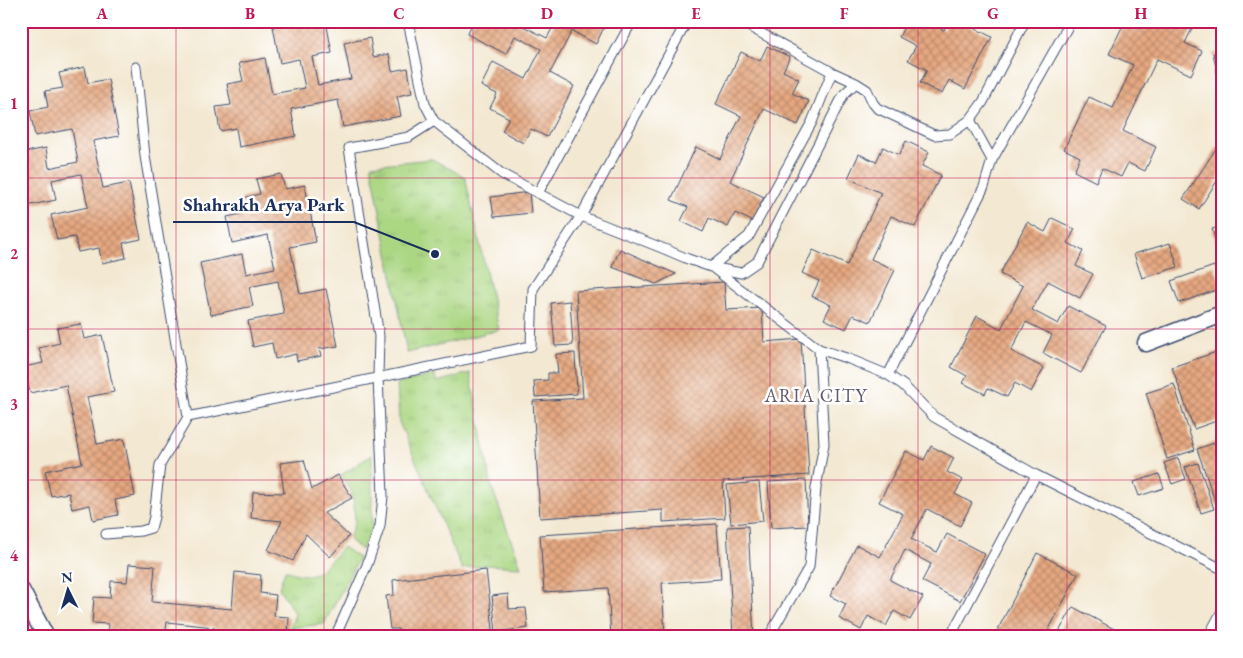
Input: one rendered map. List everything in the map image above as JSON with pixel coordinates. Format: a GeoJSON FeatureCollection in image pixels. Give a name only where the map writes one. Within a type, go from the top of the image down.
{"type":"FeatureCollection","features":[{"type":"Feature","properties":{"kind":"street"},"geometry":{"type":"LineString","coordinates":[[1146,343],[1222,314]]}},
{"type":"Feature","properties":{"kind":"street"},"geometry":{"type":"LineString","coordinates":[[24,600],[46,637]]}},
{"type":"Feature","properties":{"kind":"lane"},"geometry":{"type":"LineString","coordinates":[[408,21],[426,104],[434,121],[502,174],[581,216],[688,259],[711,267],[741,272],[757,262],[844,94],[856,83]]}},
{"type":"Feature","properties":{"kind":"lane"},"geometry":{"type":"LineString","coordinates":[[538,194],[632,21]]}},
{"type":"Feature","properties":{"kind":"lane"},"geometry":{"type":"LineString","coordinates":[[188,417],[531,346],[533,289],[581,216],[687,21]]}},
{"type":"Feature","properties":{"kind":"lane"},"geometry":{"type":"LineString","coordinates":[[739,21],[832,72],[856,83],[867,90],[877,108],[934,135],[950,134],[970,120],[984,102],[1025,21]]}},
{"type":"Feature","properties":{"kind":"lane"},"geometry":{"type":"LineString","coordinates":[[888,375],[984,187],[992,160],[1070,21]]}},
{"type":"Feature","properties":{"kind":"lane"},"geometry":{"type":"LineString","coordinates":[[106,534],[141,531],[151,528],[160,465],[188,417],[146,156],[136,67]]}},
{"type":"Feature","properties":{"kind":"lane"},"geometry":{"type":"LineString","coordinates":[[711,267],[748,236],[812,122],[832,72]]}},
{"type":"Feature","properties":{"kind":"lane"},"geometry":{"type":"LineString","coordinates":[[970,120],[992,160]]}},
{"type":"Feature","properties":{"kind":"lane"},"geometry":{"type":"LineString","coordinates":[[335,637],[367,565],[380,526],[383,496],[378,377],[379,336],[349,148],[410,137],[434,121]]}},
{"type":"Feature","properties":{"kind":"lane"},"geometry":{"type":"LineString","coordinates":[[711,267],[819,349],[888,375],[903,384],[934,417],[1036,475],[1222,569]]}},
{"type":"Feature","properties":{"kind":"lane"},"geometry":{"type":"LineString","coordinates":[[783,637],[769,634],[809,567],[816,488],[824,444],[819,349]]}},
{"type":"Feature","properties":{"kind":"lane"},"geometry":{"type":"LineString","coordinates":[[950,637],[1036,475]]}},
{"type":"Feature","properties":{"kind":"lane"},"geometry":{"type":"LineString","coordinates":[[1208,637],[1222,611]]}},
{"type":"Feature","properties":{"kind":"green space"},"geometry":{"type":"Polygon","coordinates":[[[432,159],[465,177],[499,330],[407,353],[371,165],[432,159]]]}},
{"type":"Feature","properties":{"kind":"green space"},"geometry":{"type":"Polygon","coordinates":[[[470,373],[492,488],[521,567],[485,565],[462,569],[399,422],[397,384],[435,375],[436,382],[470,373]]]}},
{"type":"Feature","properties":{"kind":"green space"},"geometry":{"type":"Polygon","coordinates":[[[372,455],[372,529],[361,550],[349,540],[355,521],[354,504],[351,490],[341,475],[372,455]]]}},
{"type":"Feature","properties":{"kind":"green space"},"geometry":{"type":"Polygon","coordinates":[[[343,547],[359,558],[324,624],[290,628],[295,614],[279,588],[285,570],[302,575],[313,574],[325,566],[343,547]]]}},
{"type":"Feature","properties":{"kind":"building"},"geometry":{"type":"Polygon","coordinates":[[[272,21],[326,21],[332,53],[312,57],[318,85],[351,79],[344,43],[370,38],[373,57],[389,54],[392,71],[408,68],[412,93],[397,96],[401,116],[343,127],[338,100],[291,109],[296,136],[239,147],[236,128],[220,131],[216,107],[231,105],[227,84],[243,81],[239,63],[265,58],[272,94],[305,88],[299,59],[280,63],[272,21]]]}},
{"type":"Feature","properties":{"kind":"building"},"geometry":{"type":"Polygon","coordinates":[[[474,21],[523,21],[521,25],[547,38],[556,21],[607,21],[596,44],[572,31],[550,73],[574,86],[547,137],[531,129],[523,143],[502,131],[509,118],[490,108],[497,94],[481,86],[493,62],[526,79],[541,49],[515,36],[506,54],[467,34],[474,21]]]}},
{"type":"Feature","properties":{"kind":"building"},"geometry":{"type":"Polygon","coordinates":[[[907,21],[926,21],[944,30],[949,21],[970,21],[968,25],[992,37],[965,89],[949,80],[942,94],[920,83],[927,70],[908,60],[916,46],[899,37],[907,21]]]}},
{"type":"Feature","properties":{"kind":"building"},"geometry":{"type":"Polygon","coordinates":[[[1125,21],[1177,21],[1192,29],[1185,43],[1202,51],[1191,75],[1157,59],[1123,131],[1156,147],[1145,171],[1128,163],[1121,177],[1102,168],[1096,182],[1074,171],[1080,157],[1064,149],[1089,97],[1113,108],[1133,65],[1109,54],[1125,21]]]}},
{"type":"Feature","properties":{"kind":"building"},"geometry":{"type":"Polygon","coordinates":[[[767,46],[790,57],[783,71],[799,79],[792,93],[809,101],[798,125],[764,109],[730,181],[764,197],[752,221],[735,213],[728,227],[709,218],[703,232],[681,221],[688,207],[671,200],[696,147],[720,159],[741,116],[716,104],[741,52],[760,61],[767,46]]]}},
{"type":"Feature","properties":{"kind":"building"},"geometry":{"type":"Polygon","coordinates":[[[1213,53],[1222,53],[1221,92],[1213,53]]]}},
{"type":"Feature","properties":{"kind":"building"},"geometry":{"type":"Polygon","coordinates":[[[85,67],[88,83],[108,79],[119,136],[93,141],[103,188],[129,183],[141,239],[123,243],[126,258],[102,263],[99,248],[78,252],[75,237],[57,240],[51,215],[88,207],[81,174],[52,180],[56,200],[21,207],[21,153],[46,148],[49,168],[78,162],[72,129],[35,136],[30,111],[48,107],[45,91],[63,88],[59,73],[85,67]]]}},
{"type":"Feature","properties":{"kind":"building"},"geometry":{"type":"Polygon","coordinates":[[[906,141],[929,152],[922,166],[941,175],[915,227],[891,216],[871,259],[895,270],[870,322],[853,315],[846,329],[824,319],[831,305],[812,296],[819,281],[802,273],[813,250],[847,265],[881,193],[848,178],[859,154],[876,162],[883,147],[899,155],[906,141]]]}},
{"type":"Feature","properties":{"kind":"building"},"geometry":{"type":"Polygon","coordinates":[[[1217,147],[1222,150],[1222,173],[1199,209],[1183,199],[1217,147]]]}},
{"type":"Feature","properties":{"kind":"building"},"geometry":{"type":"Polygon","coordinates":[[[281,174],[285,189],[305,185],[316,242],[290,247],[300,294],[326,289],[338,346],[319,349],[321,356],[297,361],[296,354],[275,359],[272,343],[253,347],[248,321],[284,314],[278,281],[249,287],[253,306],[211,315],[200,263],[242,254],[246,274],[275,268],[268,235],[232,243],[227,217],[245,213],[242,198],[260,194],[256,179],[281,174]]]}},
{"type":"Feature","properties":{"kind":"building"},"geometry":{"type":"Polygon","coordinates":[[[529,192],[531,213],[494,217],[491,197],[529,192]]]}},
{"type":"Feature","properties":{"kind":"building"},"geometry":{"type":"Polygon","coordinates":[[[1052,218],[1075,229],[1068,243],[1083,251],[1076,266],[1093,274],[1080,298],[1048,281],[1032,310],[1058,324],[1068,306],[1106,326],[1081,373],[1043,353],[1052,335],[1026,322],[1011,351],[1044,368],[1031,392],[1015,383],[1007,397],[988,388],[985,394],[963,383],[967,376],[951,367],[977,316],[1001,329],[1023,286],[1000,274],[1027,222],[1045,232],[1052,218]]]}},
{"type":"Feature","properties":{"kind":"building"},"geometry":{"type":"Polygon","coordinates":[[[1222,226],[1222,256],[1221,256],[1212,229],[1222,226]]]}},
{"type":"Feature","properties":{"kind":"building"},"geometry":{"type":"Polygon","coordinates":[[[1170,243],[1178,267],[1142,278],[1134,254],[1170,243]]]}},
{"type":"Feature","properties":{"kind":"building"},"geometry":{"type":"Polygon","coordinates":[[[620,249],[676,274],[656,284],[612,267],[620,249]]]}},
{"type":"Feature","properties":{"kind":"building"},"geometry":{"type":"Polygon","coordinates":[[[1214,266],[1222,288],[1179,303],[1171,281],[1214,266]]]}},
{"type":"Feature","properties":{"kind":"building"},"geometry":{"type":"Polygon","coordinates":[[[724,282],[726,310],[762,308],[764,342],[801,339],[809,475],[723,481],[725,518],[663,522],[663,510],[540,518],[533,401],[583,398],[576,291],[724,282]]]}},
{"type":"Feature","properties":{"kind":"building"},"geometry":{"type":"Polygon","coordinates":[[[570,301],[573,345],[555,346],[551,303],[570,301]]]}},
{"type":"Feature","properties":{"kind":"building"},"geometry":{"type":"Polygon","coordinates":[[[81,324],[84,339],[102,335],[114,392],[87,397],[97,444],[124,439],[135,496],[115,500],[118,515],[93,520],[90,505],[72,509],[69,493],[51,496],[45,471],[82,463],[66,385],[30,393],[24,367],[43,363],[39,348],[60,343],[57,328],[81,324]]]}},
{"type":"Feature","properties":{"kind":"building"},"geometry":{"type":"Polygon","coordinates":[[[1222,350],[1222,419],[1194,429],[1172,367],[1222,350]]]}},
{"type":"Feature","properties":{"kind":"building"},"geometry":{"type":"Polygon","coordinates":[[[575,353],[577,394],[535,397],[534,381],[548,380],[548,373],[558,373],[556,354],[575,353]]]}},
{"type":"Feature","properties":{"kind":"building"},"geometry":{"type":"Polygon","coordinates":[[[1174,384],[1195,450],[1167,459],[1146,393],[1174,384]]]}},
{"type":"Feature","properties":{"kind":"building"},"geometry":{"type":"Polygon","coordinates":[[[1222,440],[1222,464],[1217,466],[1222,478],[1222,502],[1216,504],[1197,449],[1222,440]]]}},
{"type":"Feature","properties":{"kind":"building"},"geometry":{"type":"Polygon","coordinates":[[[931,446],[954,458],[947,472],[963,480],[955,494],[972,503],[960,526],[927,509],[911,539],[937,552],[947,534],[985,554],[960,601],[922,581],[931,564],[905,550],[890,580],[923,597],[910,620],[894,611],[886,626],[868,616],[861,630],[839,618],[846,604],[830,596],[857,545],[880,557],[903,514],[879,502],[906,451],[924,460],[931,446]]]}},
{"type":"Feature","properties":{"kind":"building"},"geometry":{"type":"Polygon","coordinates":[[[1178,458],[1186,479],[1172,484],[1164,463],[1178,458]]]}},
{"type":"Feature","properties":{"kind":"building"},"geometry":{"type":"Polygon","coordinates":[[[304,460],[312,489],[338,475],[352,498],[324,513],[349,536],[330,557],[306,534],[293,561],[268,550],[282,521],[251,518],[253,492],[284,493],[280,463],[304,460]]]}},
{"type":"Feature","properties":{"kind":"building"},"geometry":{"type":"Polygon","coordinates":[[[1198,463],[1214,509],[1201,513],[1185,467],[1198,463]]]}},
{"type":"Feature","properties":{"kind":"building"},"geometry":{"type":"Polygon","coordinates":[[[1159,474],[1164,488],[1139,496],[1134,482],[1159,474]]]}},
{"type":"Feature","properties":{"kind":"building"},"geometry":{"type":"Polygon","coordinates":[[[806,480],[808,526],[771,528],[768,482],[806,480]]]}},
{"type":"Feature","properties":{"kind":"building"},"geometry":{"type":"Polygon","coordinates":[[[759,482],[763,521],[731,524],[727,485],[759,482]]]}},
{"type":"Feature","properties":{"kind":"building"},"geometry":{"type":"Polygon","coordinates":[[[717,524],[721,579],[662,583],[665,637],[611,637],[608,588],[544,592],[540,535],[717,524]]]}},
{"type":"Feature","properties":{"kind":"building"},"geometry":{"type":"Polygon","coordinates":[[[748,526],[754,637],[733,637],[727,527],[748,526]]]}},
{"type":"Feature","properties":{"kind":"building"},"geometry":{"type":"Polygon","coordinates":[[[1037,553],[1078,574],[1045,637],[994,637],[1037,553]]]}},
{"type":"Feature","properties":{"kind":"building"},"geometry":{"type":"Polygon","coordinates":[[[129,564],[155,566],[152,602],[232,609],[235,572],[261,575],[260,593],[276,595],[274,616],[289,617],[288,637],[214,637],[214,627],[167,622],[165,637],[107,637],[108,624],[92,623],[94,597],[110,598],[111,581],[127,582],[129,564]]]}},
{"type":"Feature","properties":{"kind":"building"},"geometry":{"type":"Polygon","coordinates":[[[486,570],[494,637],[399,637],[398,629],[390,629],[386,596],[394,595],[393,580],[486,570]]]}},
{"type":"Feature","properties":{"kind":"building"},"geometry":{"type":"Polygon","coordinates":[[[508,594],[509,609],[526,608],[528,628],[496,632],[492,596],[508,594]]]}},
{"type":"Feature","properties":{"kind":"building"},"geometry":{"type":"Polygon","coordinates":[[[1073,607],[1116,630],[1112,637],[1056,637],[1073,607]]]}},
{"type":"Feature","properties":{"kind":"place","name":"Shahrakh Arya Park"},"geometry":{"type":"Point","coordinates":[435,254]}},
{"type":"Feature","properties":{"kind":"district","name":"ARIA CITY"},"geometry":{"type":"Point","coordinates":[816,395]}}]}
